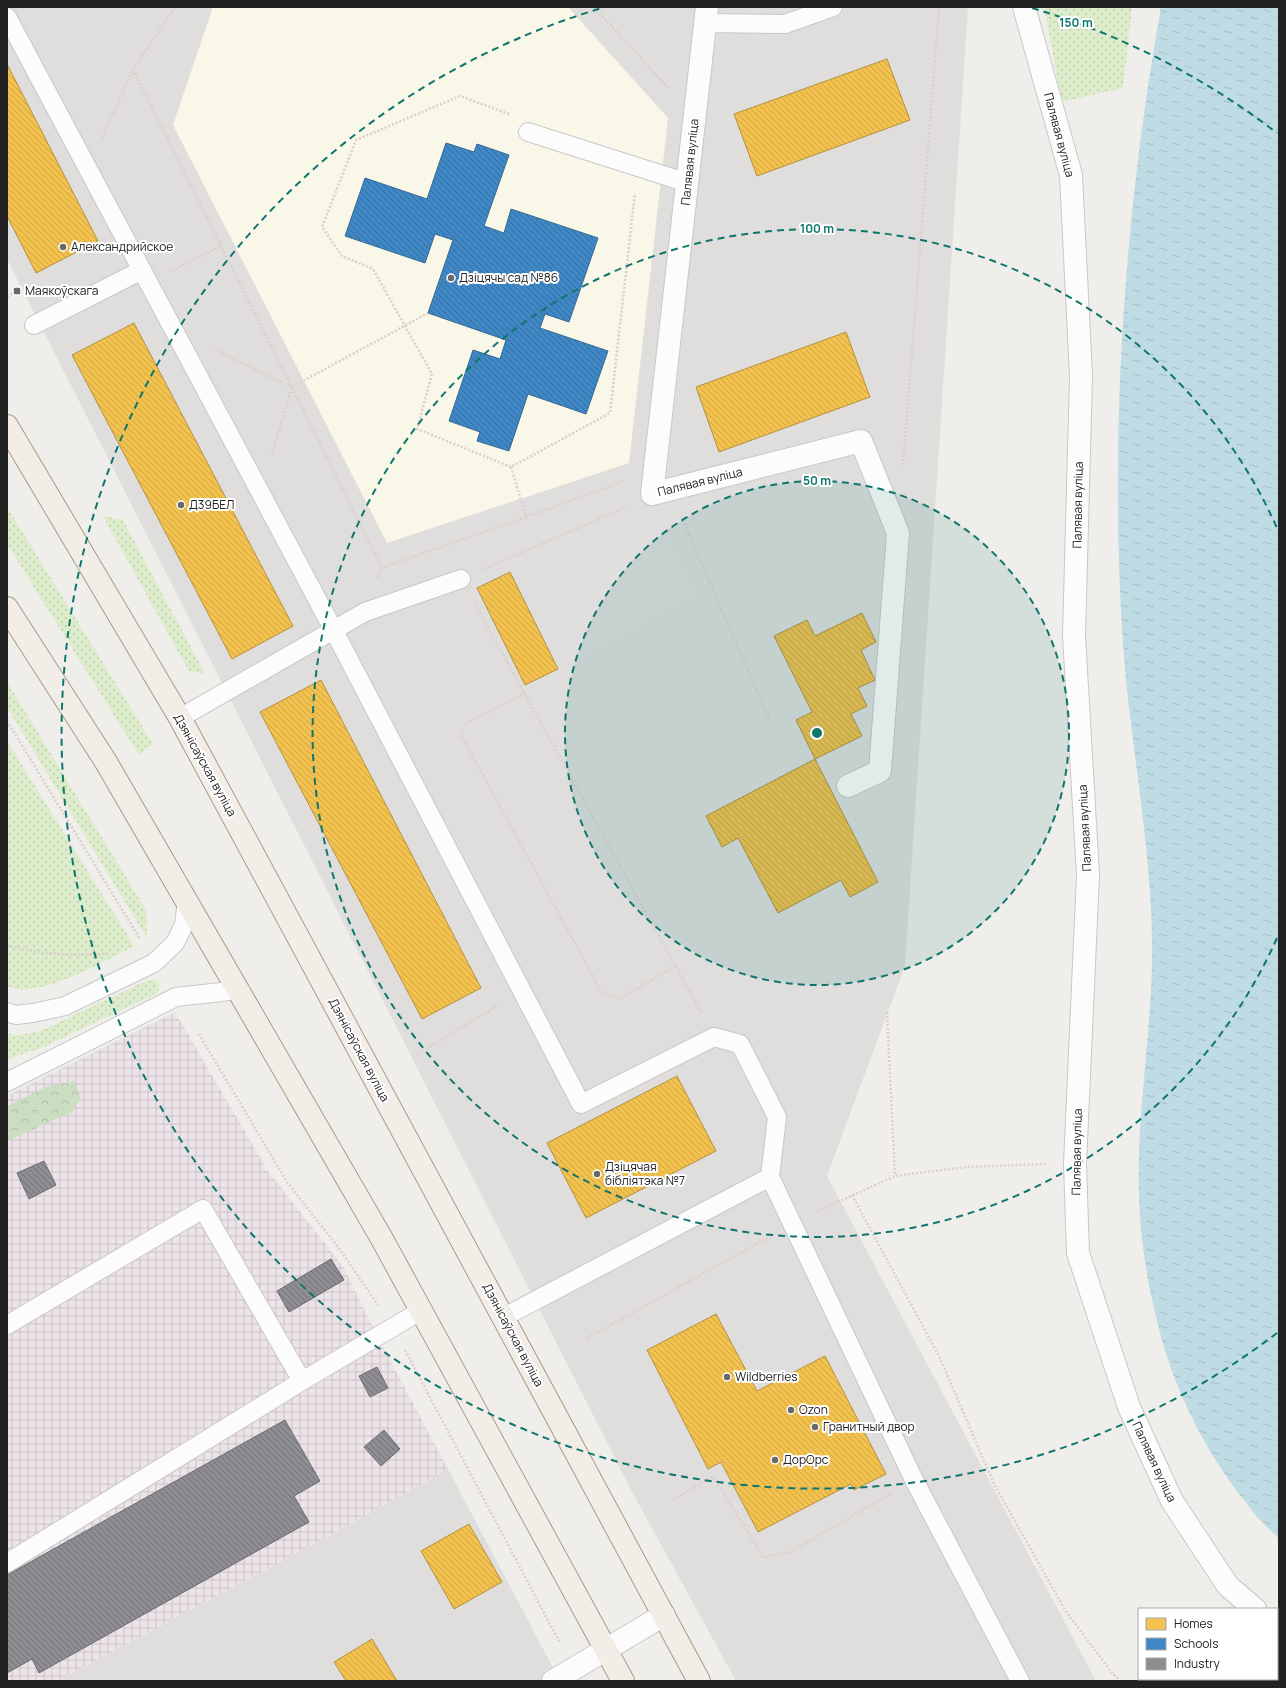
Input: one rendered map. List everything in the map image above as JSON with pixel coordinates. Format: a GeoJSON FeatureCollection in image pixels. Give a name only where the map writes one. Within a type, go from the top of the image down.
{"type":"FeatureCollection","features":[{"type":"Feature","properties":{"kind":"main road","name":"Дзянісаўская вуліца"},"geometry":{"type":"LineString","coordinates":[[7,426],[180,718],[699,1681]]}},
{"type":"Feature","properties":{"kind":"main road"},"geometry":{"type":"LineString","coordinates":[[7,608],[106,762],[239,990],[422,1310],[623,1681]]}},
{"type":"Feature","properties":{"kind":"street","name":"Палявая вуліца"},"geometry":{"type":"LineString","coordinates":[[1024,7],[1071,176],[1081,376],[1074,636],[1088,875],[1074,1164],[1078,1253],[1129,1407],[1172,1501],[1228,1586],[1254,1608]]}},
{"type":"Feature","properties":{"kind":"street","name":"Палявая вуліца"},"geometry":{"type":"LineString","coordinates":[[706,15],[652,494],[861,442],[898,533],[880,771],[848,786]]}},
{"type":"Feature","properties":{"kind":"street"},"geometry":{"type":"LineString","coordinates":[[553,1681],[664,1615]]}},
{"type":"Feature","properties":{"kind":"lane"},"geometry":{"type":"LineString","coordinates":[[706,15],[785,24],[833,7]]}},
{"type":"Feature","properties":{"kind":"lane"},"geometry":{"type":"LineString","coordinates":[[7,17],[333,629],[523,990],[581,1104],[714,1038],[740,1044],[777,1117],[770,1177],[914,1480],[1020,1681]]}},
{"type":"Feature","properties":{"kind":"lane"},"geometry":{"type":"LineString","coordinates":[[528,132],[688,182]]}},
{"type":"Feature","properties":{"kind":"lane"},"geometry":{"type":"LineString","coordinates":[[34,325],[145,276]]}},
{"type":"Feature","properties":{"kind":"lane"},"geometry":{"type":"LineString","coordinates":[[180,718],[365,612],[461,579]]}},
{"type":"Feature","properties":{"kind":"lane"},"geometry":{"type":"LineString","coordinates":[[7,1012],[16,1015],[33,1014],[65,1006],[154,962],[175,943],[184,925],[187,900]]}},
{"type":"Feature","properties":{"kind":"lane"},"geometry":{"type":"LineString","coordinates":[[7,1082],[176,997],[239,990]]}},
{"type":"Feature","properties":{"kind":"lane"},"geometry":{"type":"LineString","coordinates":[[504,1317],[770,1177]]}},
{"type":"Feature","properties":{"kind":"lane"},"geometry":{"type":"LineString","coordinates":[[7,1325],[203,1209],[302,1381]]}},
{"type":"Feature","properties":{"kind":"lane"},"geometry":{"type":"LineString","coordinates":[[7,1563],[302,1381],[422,1310]]}},
{"type":"Feature","properties":{"kind":"path"},"geometry":{"type":"LineString","coordinates":[[88,170],[133,69],[175,7]]}},
{"type":"Feature","properties":{"kind":"path"},"geometry":{"type":"LineString","coordinates":[[594,7],[673,93],[697,96]]}},
{"type":"Feature","properties":{"kind":"path"},"geometry":{"type":"LineString","coordinates":[[903,469],[939,7]]}},
{"type":"Feature","properties":{"kind":"path"},"geometry":{"type":"LineString","coordinates":[[133,69],[382,568],[655,470]]}},
{"type":"Feature","properties":{"kind":"path"},"geometry":{"type":"LineString","coordinates":[[510,467],[416,429],[432,374],[373,269],[342,256],[322,227],[356,140],[460,96],[527,121],[528,132]]}},
{"type":"Feature","properties":{"kind":"path"},"geometry":{"type":"LineString","coordinates":[[510,467],[610,413],[638,167]]}},
{"type":"Feature","properties":{"kind":"path"},"geometry":{"type":"LineString","coordinates":[[145,276],[222,246]]}},
{"type":"Feature","properties":{"kind":"path"},"geometry":{"type":"LineString","coordinates":[[7,297],[17,291]]}},
{"type":"Feature","properties":{"kind":"path"},"geometry":{"type":"LineString","coordinates":[[261,493],[292,387],[428,313]]}},
{"type":"Feature","properties":{"kind":"path"},"geometry":{"type":"LineString","coordinates":[[174,330],[292,387]]}},
{"type":"Feature","properties":{"kind":"path"},"geometry":{"type":"LineString","coordinates":[[510,467],[526,517]]}},
{"type":"Feature","properties":{"kind":"path"},"geometry":{"type":"LineString","coordinates":[[669,490],[771,723]]}},
{"type":"Feature","properties":{"kind":"path"},"geometry":{"type":"LineString","coordinates":[[616,513],[461,579],[676,966],[714,1038]]}},
{"type":"Feature","properties":{"kind":"path"},"geometry":{"type":"LineString","coordinates":[[525,693],[465,724],[461,735],[602,993],[619,999],[676,966]]}},
{"type":"Feature","properties":{"kind":"path"},"geometry":{"type":"LineString","coordinates":[[7,721],[143,945]]}},
{"type":"Feature","properties":{"kind":"path"},"geometry":{"type":"LineString","coordinates":[[7,945],[23,950],[58,954],[112,953]]}},
{"type":"Feature","properties":{"kind":"path"},"geometry":{"type":"LineString","coordinates":[[426,1049],[523,990]]}},
{"type":"Feature","properties":{"kind":"path"},"geometry":{"type":"LineString","coordinates":[[887,1012],[895,1176]]}},
{"type":"Feature","properties":{"kind":"path"},"geometry":{"type":"LineString","coordinates":[[587,1338],[792,1224],[895,1176],[966,1167],[1074,1164]]}},
{"type":"Feature","properties":{"kind":"path"},"geometry":{"type":"LineString","coordinates":[[852,1195],[940,1358],[994,1484],[1065,1610],[1113,1674],[1121,1681]]}},
{"type":"Feature","properties":{"kind":"path"},"geometry":{"type":"LineString","coordinates":[[673,1500],[713,1476],[763,1558],[790,1552],[914,1480]]}},
{"type":"Feature","properties":{"kind":"shaded area"},"geometry":{"type":"Polygon","coordinates":[[[7,7],[968,7],[905,966],[827,1176],[1096,1681],[736,1681],[631,1490],[7,259],[7,7]]]}},
{"type":"Feature","properties":{"kind":"shaded area","name":"Дзіцячы сад №86"},"geometry":{"type":"Polygon","coordinates":[[[213,7],[568,7],[668,118],[629,463],[387,543],[173,125],[213,7]]]}},
{"type":"Feature","properties":{"kind":"shaded area"},"geometry":{"type":"Polygon","coordinates":[[[655,521],[692,594],[574,659],[528,572],[655,521]]]}},
{"type":"Feature","properties":{"kind":"shaded area"},"geometry":{"type":"Polygon","coordinates":[[[175,1012],[268,1171],[344,1268],[377,1336],[448,1469],[330,1535],[57,1681],[7,1681],[7,1096],[175,1012]]]}},
{"type":"Feature","properties":{"kind":"shaded area"},"geometry":{"type":"Polygon","coordinates":[[[448,1469],[560,1681],[57,1681],[330,1535],[448,1469]]]}},
{"type":"Feature","properties":{"kind":"green space"},"geometry":{"type":"Polygon","coordinates":[[[1044,7],[1132,7],[1123,88],[1062,102],[1044,7]]]}},
{"type":"Feature","properties":{"kind":"green space"},"geometry":{"type":"Polygon","coordinates":[[[7,507],[153,744],[139,755],[7,544],[7,507]]]}},
{"type":"Feature","properties":{"kind":"green space"},"geometry":{"type":"Polygon","coordinates":[[[103,516],[123,520],[205,674],[189,671],[103,516]]]}},
{"type":"Feature","properties":{"kind":"green space"},"geometry":{"type":"Polygon","coordinates":[[[7,682],[146,910],[147,938],[7,707],[7,682]]]}},
{"type":"Feature","properties":{"kind":"green space"},"geometry":{"type":"Polygon","coordinates":[[[7,741],[134,946],[90,969],[51,984],[33,989],[18,989],[7,985],[7,741]]]}},
{"type":"Feature","properties":{"kind":"green space"},"geometry":{"type":"Polygon","coordinates":[[[148,980],[155,980],[160,985],[157,993],[41,1048],[7,1059],[7,1034],[18,1035],[41,1031],[148,980]]]}},
{"type":"Feature","properties":{"kind":"green space"},"geometry":{"type":"Polygon","coordinates":[[[74,1081],[81,1098],[72,1112],[7,1141],[7,1106],[46,1087],[74,1081]]]}},
{"type":"Feature","properties":{"kind":"water"},"geometry":{"type":"Polygon","coordinates":[[[1161,7],[1279,7],[1279,1539],[1254,1513],[1218,1464],[1205,1443],[1183,1399],[1166,1353],[1155,1313],[1145,1263],[1141,1230],[1139,1196],[1140,1131],[1152,969],[1152,936],[1148,863],[1130,718],[1123,645],[1119,566],[1119,406],[1129,244],[1137,164],[1161,7]]]}},
{"type":"Feature","properties":{"kind":"building: Homes"},"geometry":{"type":"Polygon","coordinates":[[[887,59],[910,120],[757,176],[734,114],[887,59]]]}},
{"type":"Feature","properties":{"kind":"building: Homes"},"geometry":{"type":"Polygon","coordinates":[[[7,64],[98,241],[36,273],[7,216],[7,64]]]}},
{"type":"Feature","properties":{"kind":"building: Homes"},"geometry":{"type":"Polygon","coordinates":[[[134,323],[293,626],[232,659],[72,355],[134,323]]]}},
{"type":"Feature","properties":{"kind":"building: Homes"},"geometry":{"type":"Polygon","coordinates":[[[846,332],[870,397],[719,452],[696,387],[846,332]]]}},
{"type":"Feature","properties":{"kind":"building: Homes"},"geometry":{"type":"Polygon","coordinates":[[[510,572],[558,669],[525,685],[477,588],[510,572]]]}},
{"type":"Feature","properties":{"kind":"building: Homes"},"geometry":{"type":"Polygon","coordinates":[[[862,613],[876,642],[861,650],[875,680],[858,688],[867,706],[851,714],[862,736],[815,759],[796,720],[812,712],[774,636],[807,620],[815,636],[862,613]]]}},
{"type":"Feature","properties":{"kind":"building: Homes"},"geometry":{"type":"Polygon","coordinates":[[[321,680],[481,988],[422,1019],[260,712],[321,680]]]}},
{"type":"Feature","properties":{"kind":"building: Homes"},"geometry":{"type":"Polygon","coordinates":[[[815,759],[878,882],[850,897],[841,880],[778,913],[738,838],[722,847],[706,816],[815,759]]]}},
{"type":"Feature","properties":{"kind":"building: Homes"},"geometry":{"type":"Polygon","coordinates":[[[677,1076],[716,1151],[586,1218],[547,1143],[677,1076]]]}},
{"type":"Feature","properties":{"kind":"building: Homes"},"geometry":{"type":"Polygon","coordinates":[[[716,1314],[757,1391],[825,1356],[886,1474],[854,1490],[851,1484],[758,1532],[721,1462],[708,1469],[647,1350],[716,1314]]]}},
{"type":"Feature","properties":{"kind":"building: Homes"},"geometry":{"type":"Polygon","coordinates":[[[469,1524],[502,1582],[454,1609],[421,1551],[469,1524]]]}},
{"type":"Feature","properties":{"kind":"building: Homes"},"geometry":{"type":"Polygon","coordinates":[[[372,1639],[397,1681],[346,1681],[334,1662],[372,1639]]]}},
{"type":"Feature","properties":{"kind":"building: Schools"},"geometry":{"type":"Polygon","coordinates":[[[446,143],[474,152],[477,144],[509,155],[484,226],[504,233],[511,209],[598,238],[569,322],[545,314],[540,328],[608,351],[586,414],[528,394],[509,451],[477,441],[480,432],[449,421],[473,350],[500,359],[506,340],[428,313],[453,240],[435,234],[425,263],[345,236],[365,178],[427,199],[446,143]]]}},
{"type":"Feature","properties":{"kind":"building: Industry"},"geometry":{"type":"Polygon","coordinates":[[[44,1161],[56,1185],[29,1199],[17,1173],[44,1161]]]}},
{"type":"Feature","properties":{"kind":"building: Industry"},"geometry":{"type":"Polygon","coordinates":[[[331,1259],[344,1280],[289,1312],[277,1291],[331,1259]]]}},
{"type":"Feature","properties":{"kind":"building: Industry"},"geometry":{"type":"Polygon","coordinates":[[[377,1367],[388,1388],[370,1397],[359,1376],[377,1367]]]}},
{"type":"Feature","properties":{"kind":"building: Industry"},"geometry":{"type":"Polygon","coordinates":[[[285,1420],[320,1481],[294,1496],[309,1522],[39,1673],[32,1659],[7,1673],[7,1575],[285,1420]]]}},
{"type":"Feature","properties":{"kind":"building: Industry"},"geometry":{"type":"Polygon","coordinates":[[[384,1430],[400,1449],[381,1466],[364,1447],[384,1430]]]}},
{"type":"Feature","properties":{"kind":"place","name":"Александрийское"},"geometry":{"type":"Point","coordinates":[63,247]}},
{"type":"Feature","properties":{"kind":"place","name":"Дзіцячы сад №86"},"geometry":{"type":"Point","coordinates":[451,278]}},
{"type":"Feature","properties":{"kind":"place","name":"Маякоўскага"},"geometry":{"type":"Point","coordinates":[17,291]}},
{"type":"Feature","properties":{"kind":"place","name":"Д39БЕЛ"},"geometry":{"type":"Point","coordinates":[181,505]}},
{"type":"Feature","properties":{"kind":"place","name":"Дзіцячая бібліятэка №7"},"geometry":{"type":"Point","coordinates":[597,1174]}},
{"type":"Feature","properties":{"kind":"place","name":"Wildberries"},"geometry":{"type":"Point","coordinates":[727,1377]}},
{"type":"Feature","properties":{"kind":"place","name":"Ozon"},"geometry":{"type":"Point","coordinates":[791,1410]}},
{"type":"Feature","properties":{"kind":"place","name":"Гранитный двор"},"geometry":{"type":"Point","coordinates":[815,1427]}},
{"type":"Feature","properties":{"kind":"place","name":"ДорОрс"},"geometry":{"type":"Point","coordinates":[775,1460]}}]}
